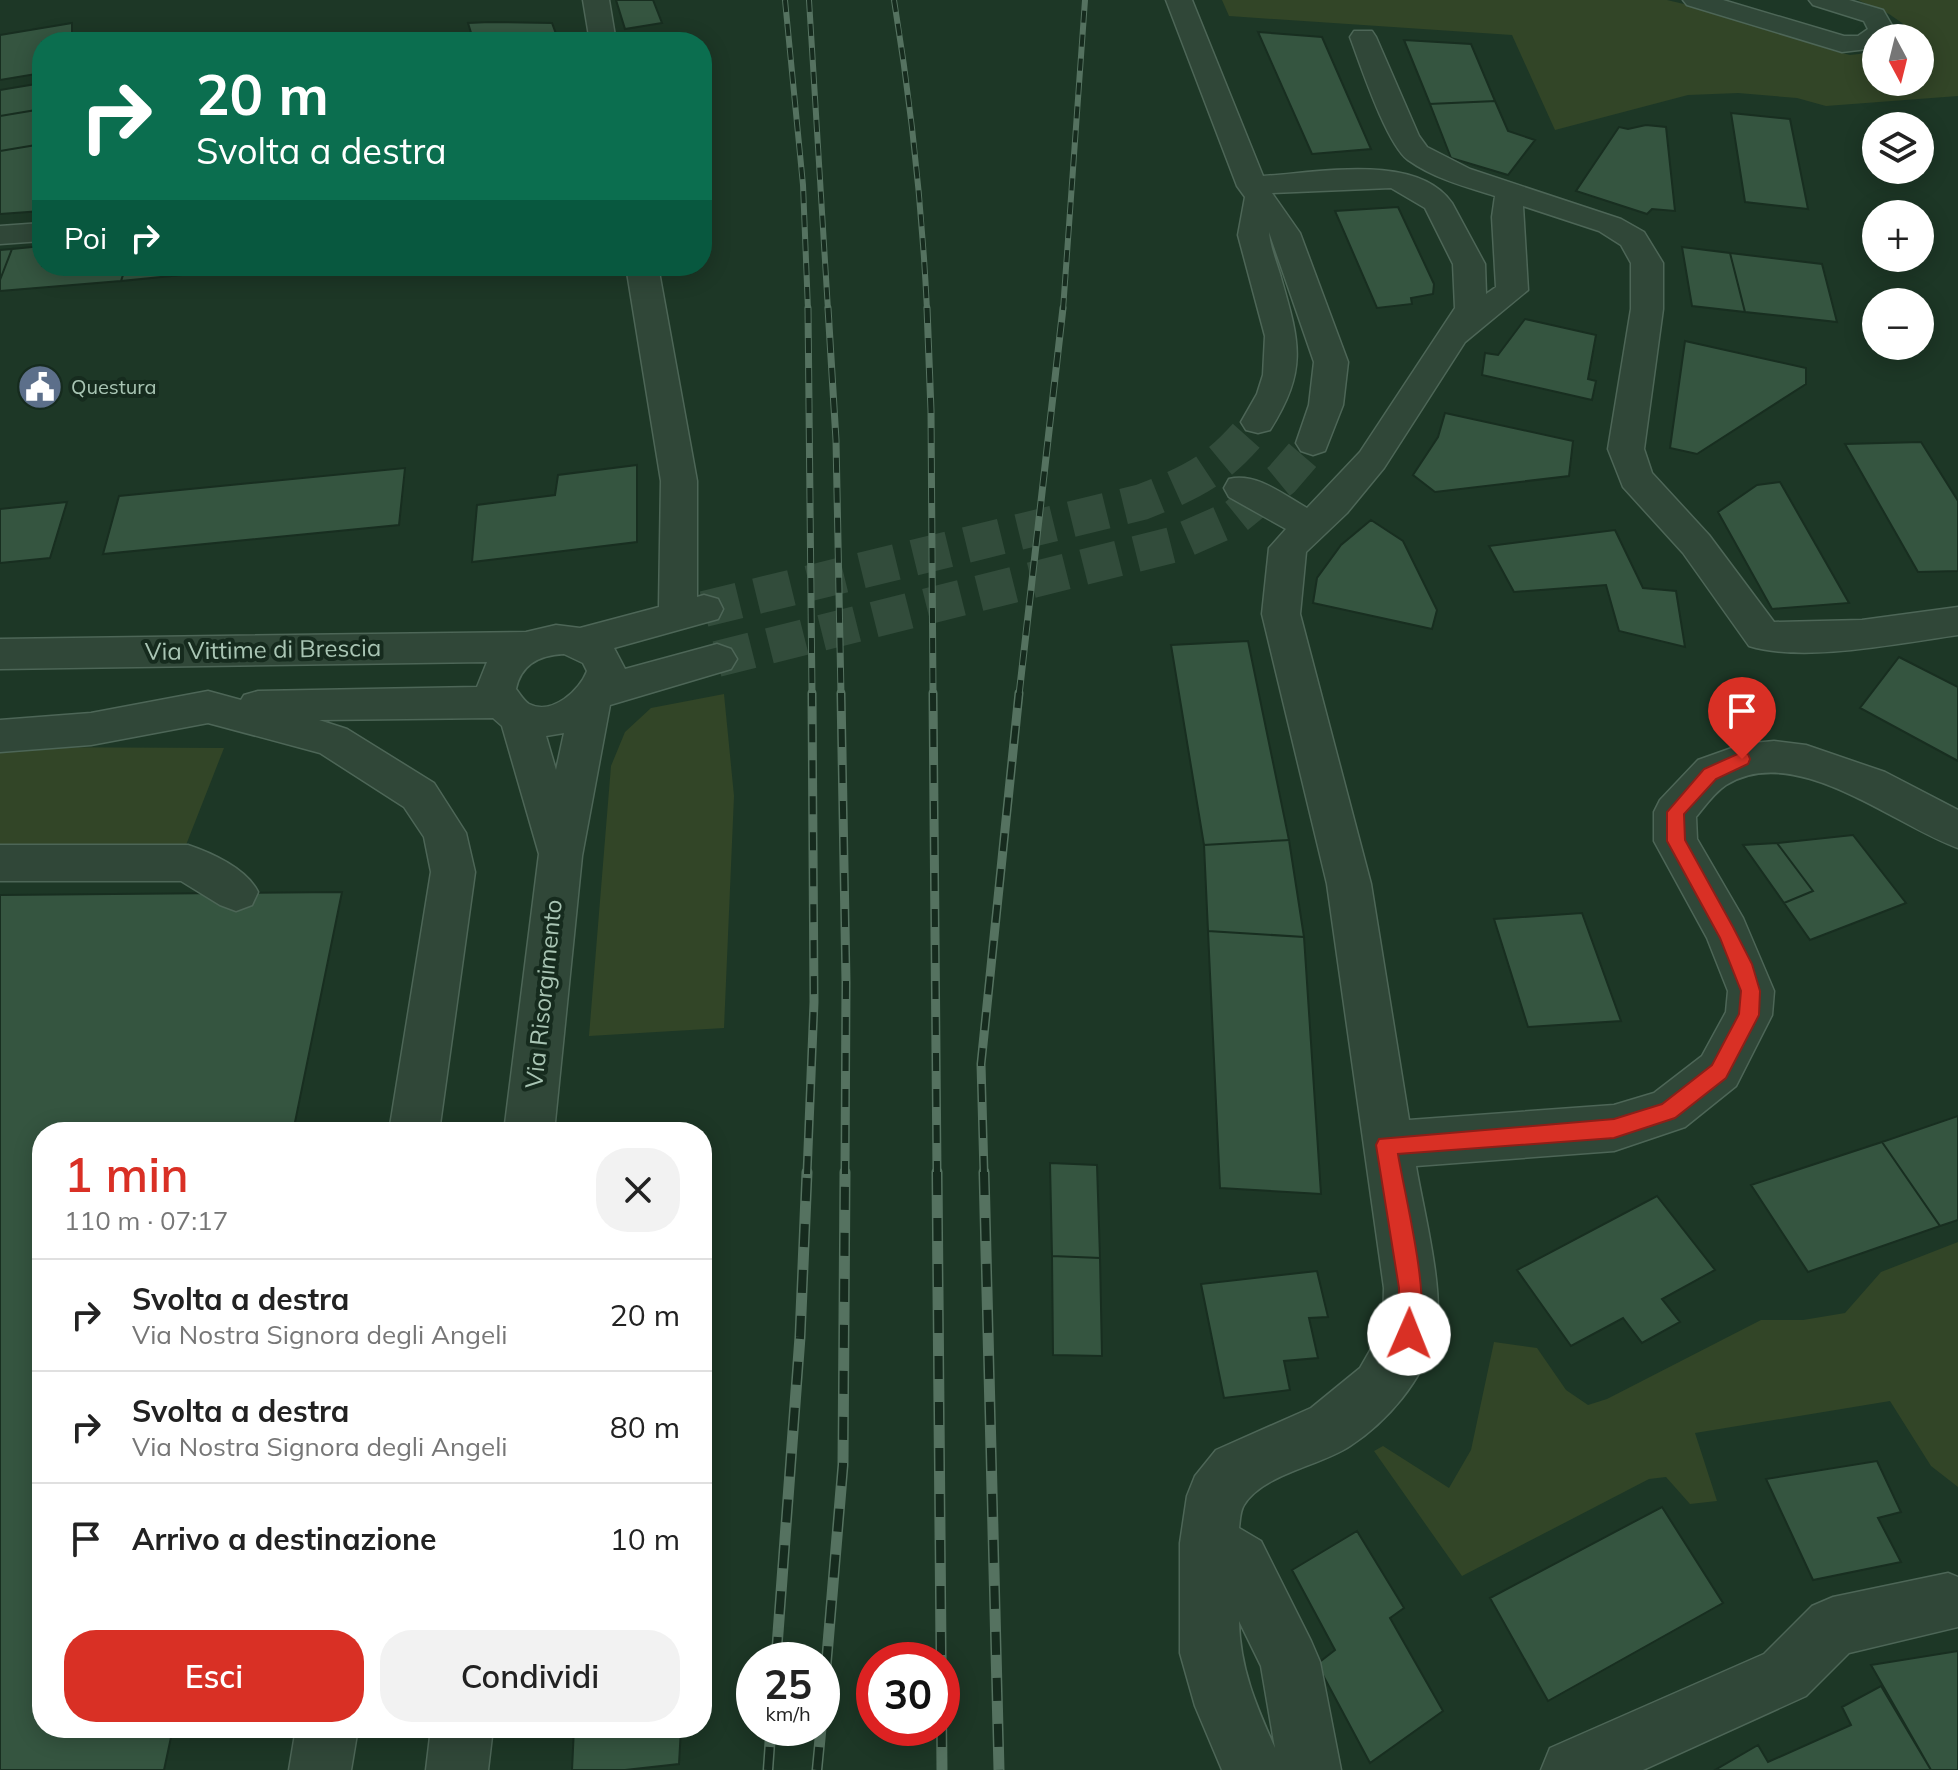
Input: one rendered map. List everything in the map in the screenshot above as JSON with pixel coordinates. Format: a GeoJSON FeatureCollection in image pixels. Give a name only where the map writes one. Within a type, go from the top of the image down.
{"type":"FeatureCollection","features":[{"type":"Feature","properties":{"kind":"street"},"geometry":{"type":"LineString","coordinates":[[1179,0],[1256,192],[1285,233],[1331,362],[1326,405],[1313,443]]}},
{"type":"Feature","properties":{"kind":"street"},"geometry":{"type":"LineString","coordinates":[[1696,0],[1842,44],[1861,45],[1873,40],[1881,29],[1874,16],[1822,0]]}},
{"type":"Feature","properties":{"kind":"street"},"geometry":{"type":"LineString","coordinates":[[597,6],[601,32]]}},
{"type":"Feature","properties":{"kind":"street"},"geometry":{"type":"LineString","coordinates":[[1363,37],[1405,137],[1417,153],[1460,175],[1610,225],[1633,239],[1647,263],[1647,309],[1626,449],[1636,478],[1696,544],[1763,636],[1862,634],[1958,621]]}},
{"type":"Feature","properties":{"kind":"street"},"geometry":{"type":"LineString","coordinates":[[1253,1770],[1225,1706],[1210,1653],[1209,1543],[1215,1496],[1236,1470],[1330,1427],[1379,1387],[1409,1334],[1410,1288],[1349,884],[1281,614],[1288,548],[1334,504],[1372,460],[1456,334],[1471,308],[1473,287],[1469,264],[1437,203],[1408,184],[1383,177],[1256,192]]}},
{"type":"Feature","properties":{"kind":"street"},"geometry":{"type":"LineString","coordinates":[[1256,192],[1253,235],[1281,336],[1280,375],[1274,394],[1258,422]]}},
{"type":"Feature","properties":{"kind":"street"},"geometry":{"type":"LineString","coordinates":[[1456,334],[1512,290],[1507,217],[1510,192]]}},
{"type":"Feature","properties":{"kind":"street"},"geometry":{"type":"LineString","coordinates":[[0,235],[32,233]]}},
{"type":"Feature","properties":{"kind":"street"},"geometry":{"type":"LineString","coordinates":[[510,710],[496,691],[497,678],[513,656],[526,647],[554,639],[582,642],[691,612],[679,481],[644,276]]}},
{"type":"Feature","properties":{"kind":"street"},"geometry":{"type":"LineString","coordinates":[[1242,488],[1310,526]]}},
{"type":"Feature","properties":{"kind":"street"},"geometry":{"type":"LineString","coordinates":[[582,642],[602,656],[606,678],[596,697]]}},
{"type":"Feature","properties":{"kind":"street","name":"Via Vittime di Brescia"},"geometry":{"type":"LineString","coordinates":[[0,654],[526,647]]}},
{"type":"Feature","properties":{"kind":"street"},"geometry":{"type":"LineString","coordinates":[[0,710],[208,707],[510,710],[556,719],[575,714],[596,697],[717,659]]}},
{"type":"Feature","properties":{"kind":"street","name":"Via Risorgimento"},"geometry":{"type":"LineString","coordinates":[[530,1122],[560,856],[596,697]]}},
{"type":"Feature","properties":{"kind":"street"},"geometry":{"type":"LineString","coordinates":[[0,736],[91,729],[208,707],[332,740],[419,795],[445,833],[453,872],[416,1122]]}},
{"type":"Feature","properties":{"kind":"street","name":"Via Risorgimento"},"geometry":{"type":"LineString","coordinates":[[510,710],[560,856]]}},
{"type":"Feature","properties":{"kind":"street"},"geometry":{"type":"LineString","coordinates":[[1386,1145],[1614,1128],[1668,1111],[1719,1071],[1749,1015],[1751,991],[1727,932],[1676,841],[1675,812],[1710,774],[1742,759],[1779,756],[1818,764],[1881,790],[1958,830]]}},
{"type":"Feature","properties":{"kind":"street"},"geometry":{"type":"LineString","coordinates":[[0,863],[188,863],[236,892]]}},
{"type":"Feature","properties":{"kind":"street"},"geometry":{"type":"LineString","coordinates":[[1209,1543],[1241,1561],[1284,1648],[1290,1662],[1310,1770]]}},
{"type":"Feature","properties":{"kind":"street"},"geometry":{"type":"LineString","coordinates":[[1572,1770],[1785,1675],[1833,1627],[1948,1602]]}},
{"type":"Feature","properties":{"kind":"street"},"geometry":{"type":"LineString","coordinates":[[320,1770],[325,1738]]}},
{"type":"Feature","properties":{"kind":"street"},"geometry":{"type":"LineString","coordinates":[[457,1770],[461,1738]]}},
{"type":"Feature","properties":{"kind":"green space"},"geometry":{"type":"Polygon","coordinates":[[[1222,0],[1667,0],[1726,14],[1834,51],[1850,55],[1862,54],[1862,96],[1934,96],[1934,24],[1903,24],[1858,0],[1958,0],[1958,96],[1826,106],[1797,98],[1738,93],[1688,95],[1555,130],[1512,35],[1229,16],[1222,0]]]}},
{"type":"Feature","properties":{"kind":"green space"},"geometry":{"type":"Polygon","coordinates":[[[724,694],[734,796],[724,1028],[589,1036],[611,766],[625,732],[651,708],[724,694]]]}},
{"type":"Feature","properties":{"kind":"green space"},"geometry":{"type":"Polygon","coordinates":[[[0,747],[224,748],[186,845],[0,846],[0,747]]]}},
{"type":"Feature","properties":{"kind":"green space"},"geometry":{"type":"Polygon","coordinates":[[[1958,1242],[1958,1487],[1931,1466],[1890,1401],[1695,1433],[1717,1501],[1690,1504],[1666,1477],[1649,1479],[1462,1576],[1374,1451],[1383,1446],[1449,1488],[1471,1450],[1494,1342],[1537,1348],[1566,1390],[1588,1405],[1607,1399],[1761,1320],[1803,1320],[1845,1313],[1881,1272],[1958,1242]]]}},
{"type":"Feature","properties":{"kind":"building"},"geometry":{"type":"Polygon","coordinates":[[[616,0],[653,0],[662,23],[625,29],[616,0]]]}},
{"type":"Feature","properties":{"kind":"building"},"geometry":{"type":"Polygon","coordinates":[[[72,23],[72,32],[32,32],[32,75],[0,80],[0,35],[72,23]]]}},
{"type":"Feature","properties":{"kind":"building"},"geometry":{"type":"Polygon","coordinates":[[[468,23],[552,23],[555,32],[471,32],[468,23]]]}},
{"type":"Feature","properties":{"kind":"building"},"geometry":{"type":"Polygon","coordinates":[[[1258,32],[1322,37],[1371,149],[1312,154],[1258,32]]]}},
{"type":"Feature","properties":{"kind":"building"},"geometry":{"type":"Polygon","coordinates":[[[1404,40],[1471,44],[1495,101],[1430,104],[1404,40]]]}},
{"type":"Feature","properties":{"kind":"building"},"geometry":{"type":"Polygon","coordinates":[[[32,85],[32,111],[0,116],[0,90],[32,85]]]}},
{"type":"Feature","properties":{"kind":"building"},"geometry":{"type":"Polygon","coordinates":[[[1495,101],[1508,131],[1535,140],[1508,175],[1451,158],[1430,104],[1495,101]]]}},
{"type":"Feature","properties":{"kind":"building"},"geometry":{"type":"Polygon","coordinates":[[[32,111],[32,146],[0,151],[0,116],[32,111]]]}},
{"type":"Feature","properties":{"kind":"building"},"geometry":{"type":"Polygon","coordinates":[[[1731,113],[1790,119],[1808,209],[1745,202],[1731,113]]]}},
{"type":"Feature","properties":{"kind":"building"},"geometry":{"type":"Polygon","coordinates":[[[1646,125],[1666,127],[1675,211],[1652,209],[1647,214],[1576,191],[1619,127],[1628,129],[1646,125]]]}},
{"type":"Feature","properties":{"kind":"building"},"geometry":{"type":"Polygon","coordinates":[[[32,146],[32,212],[0,214],[0,151],[32,146]]]}},
{"type":"Feature","properties":{"kind":"building"},"geometry":{"type":"Polygon","coordinates":[[[1398,207],[1434,284],[1433,294],[1411,298],[1412,304],[1377,308],[1335,211],[1398,207]]]}},
{"type":"Feature","properties":{"kind":"building"},"geometry":{"type":"Polygon","coordinates":[[[32,247],[32,276],[123,276],[121,281],[0,291],[0,280],[12,249],[32,247]]]}},
{"type":"Feature","properties":{"kind":"building"},"geometry":{"type":"Polygon","coordinates":[[[1682,247],[1730,253],[1745,312],[1692,306],[1682,247]]]}},
{"type":"Feature","properties":{"kind":"building"},"geometry":{"type":"Polygon","coordinates":[[[12,249],[0,280],[0,250],[12,249]]]}},
{"type":"Feature","properties":{"kind":"building"},"geometry":{"type":"Polygon","coordinates":[[[1730,253],[1822,264],[1837,322],[1745,312],[1730,253]]]}},
{"type":"Feature","properties":{"kind":"building"},"geometry":{"type":"Polygon","coordinates":[[[123,276],[171,276],[121,281],[123,276]]]}},
{"type":"Feature","properties":{"kind":"building"},"geometry":{"type":"Polygon","coordinates":[[[1525,319],[1596,335],[1588,379],[1596,381],[1592,400],[1482,375],[1485,353],[1498,355],[1525,319]]]}},
{"type":"Feature","properties":{"kind":"building"},"geometry":{"type":"Polygon","coordinates":[[[1685,341],[1806,368],[1806,384],[1697,454],[1670,448],[1685,341]]]}},
{"type":"Feature","properties":{"kind":"building"},"geometry":{"type":"Polygon","coordinates":[[[1445,413],[1573,441],[1569,476],[1435,492],[1413,475],[1438,437],[1445,413]]]}},
{"type":"Feature","properties":{"kind":"building"},"geometry":{"type":"Polygon","coordinates":[[[1921,442],[1958,501],[1958,571],[1918,572],[1845,444],[1921,442]]]}},
{"type":"Feature","properties":{"kind":"building"},"geometry":{"type":"Polygon","coordinates":[[[637,465],[637,542],[472,562],[477,505],[555,495],[558,475],[637,465]]]}},
{"type":"Feature","properties":{"kind":"building"},"geometry":{"type":"Polygon","coordinates":[[[405,468],[399,525],[103,554],[119,496],[405,468]]]}},
{"type":"Feature","properties":{"kind":"building"},"geometry":{"type":"Polygon","coordinates":[[[1780,482],[1849,603],[1772,609],[1718,512],[1757,485],[1780,482]]]}},
{"type":"Feature","properties":{"kind":"building"},"geometry":{"type":"Polygon","coordinates":[[[67,502],[50,558],[0,563],[0,509],[67,502]]]}},
{"type":"Feature","properties":{"kind":"building"},"geometry":{"type":"Polygon","coordinates":[[[1371,520],[1403,541],[1437,610],[1432,629],[1313,603],[1317,578],[1341,545],[1371,520]]]}},
{"type":"Feature","properties":{"kind":"building"},"geometry":{"type":"Polygon","coordinates":[[[1615,530],[1643,588],[1676,591],[1685,647],[1619,631],[1606,585],[1514,592],[1489,546],[1615,530]]]}},
{"type":"Feature","properties":{"kind":"building"},"geometry":{"type":"Polygon","coordinates":[[[1248,641],[1289,840],[1204,845],[1171,645],[1248,641]]]}},
{"type":"Feature","properties":{"kind":"building"},"geometry":{"type":"Polygon","coordinates":[[[1899,657],[1958,687],[1958,761],[1860,708],[1899,657]]]}},
{"type":"Feature","properties":{"kind":"building"},"geometry":{"type":"Polygon","coordinates":[[[1853,835],[1906,903],[1810,940],[1784,903],[1813,891],[1777,843],[1853,835]]]}},
{"type":"Feature","properties":{"kind":"building"},"geometry":{"type":"Polygon","coordinates":[[[1289,840],[1304,937],[1208,931],[1204,845],[1289,840]]]}},
{"type":"Feature","properties":{"kind":"building"},"geometry":{"type":"Polygon","coordinates":[[[1777,843],[1813,891],[1784,903],[1743,845],[1777,843]]]}},
{"type":"Feature","properties":{"kind":"building"},"geometry":{"type":"Polygon","coordinates":[[[342,892],[295,1122],[32,1122],[32,1738],[171,1738],[164,1770],[0,1770],[0,895],[342,892]]]}},
{"type":"Feature","properties":{"kind":"building"},"geometry":{"type":"Polygon","coordinates":[[[1582,913],[1621,1021],[1528,1027],[1494,919],[1582,913]]]}},
{"type":"Feature","properties":{"kind":"building"},"geometry":{"type":"Polygon","coordinates":[[[1208,931],[1304,937],[1321,1194],[1220,1188],[1208,931]]]}},
{"type":"Feature","properties":{"kind":"building"},"geometry":{"type":"Polygon","coordinates":[[[1958,1116],[1958,1220],[1940,1226],[1882,1142],[1958,1116]]]}},
{"type":"Feature","properties":{"kind":"building"},"geometry":{"type":"Polygon","coordinates":[[[1882,1142],[1940,1226],[1808,1272],[1751,1185],[1882,1142]]]}},
{"type":"Feature","properties":{"kind":"building"},"geometry":{"type":"Polygon","coordinates":[[[1050,1163],[1097,1165],[1100,1258],[1052,1256],[1050,1163]]]}},
{"type":"Feature","properties":{"kind":"building"},"geometry":{"type":"Polygon","coordinates":[[[1657,1196],[1715,1270],[1662,1299],[1680,1322],[1642,1343],[1623,1318],[1571,1346],[1517,1270],[1657,1196]]]}},
{"type":"Feature","properties":{"kind":"building"},"geometry":{"type":"Polygon","coordinates":[[[1052,1256],[1100,1258],[1102,1356],[1053,1355],[1052,1256]]]}},
{"type":"Feature","properties":{"kind":"building"},"geometry":{"type":"Polygon","coordinates":[[[1317,1271],[1328,1317],[1309,1318],[1318,1358],[1284,1361],[1290,1390],[1224,1398],[1201,1284],[1317,1271]]]}},
{"type":"Feature","properties":{"kind":"building"},"geometry":{"type":"Polygon","coordinates":[[[1877,1461],[1901,1512],[1878,1518],[1901,1562],[1813,1580],[1766,1479],[1877,1461]]]}},
{"type":"Feature","properties":{"kind":"building"},"geometry":{"type":"Polygon","coordinates":[[[1662,1507],[1723,1603],[1548,1701],[1490,1598],[1662,1507]]]}},
{"type":"Feature","properties":{"kind":"building"},"geometry":{"type":"Polygon","coordinates":[[[1357,1531],[1404,1608],[1390,1618],[1443,1711],[1370,1763],[1317,1664],[1335,1650],[1292,1570],[1357,1531]]]}},
{"type":"Feature","properties":{"kind":"building"},"geometry":{"type":"Polygon","coordinates":[[[1958,1651],[1958,1770],[1931,1770],[1871,1665],[1958,1651]]]}},
{"type":"Feature","properties":{"kind":"building"},"geometry":{"type":"Polygon","coordinates":[[[1881,1686],[1931,1770],[1715,1770],[1758,1745],[1768,1762],[1851,1725],[1842,1707],[1881,1686]]]}},
{"type":"Feature","properties":{"kind":"building"},"geometry":{"type":"Polygon","coordinates":[[[574,1738],[680,1738],[679,1764],[625,1770],[572,1770],[574,1738]]]}},
{"type":"Feature","properties":{"kind":"tunnel"},"geometry":{"type":"LineString","coordinates":[[704,609],[1142,502],[1206,471],[1231,451],[1258,422]]}},
{"type":"Feature","properties":{"kind":"tunnel"},"geometry":{"type":"LineString","coordinates":[[717,659],[1172,545],[1234,518],[1282,479],[1313,443]]}},
{"type":"Feature","properties":{"kind":"railway"},"geometry":{"type":"LineString","coordinates":[[785,0],[803,185],[808,310]]}},
{"type":"Feature","properties":{"kind":"railway"},"geometry":{"type":"LineString","coordinates":[[809,0],[828,310]]}},
{"type":"Feature","properties":{"kind":"railway"},"geometry":{"type":"LineString","coordinates":[[894,0],[915,155],[927,310]]}},
{"type":"Feature","properties":{"kind":"railway"},"geometry":{"type":"LineString","coordinates":[[1063,310],[1085,0]]}},
{"type":"Feature","properties":{"kind":"railway"},"geometry":{"type":"LineString","coordinates":[[808,308],[812,695]]}},
{"type":"Feature","properties":{"kind":"railway"},"geometry":{"type":"LineString","coordinates":[[828,308],[836,440],[841,695]]}},
{"type":"Feature","properties":{"kind":"railway"},"geometry":{"type":"LineString","coordinates":[[927,308],[931,411],[933,695]]}},
{"type":"Feature","properties":{"kind":"railway"},"geometry":{"type":"LineString","coordinates":[[1019,695],[1063,308]]}},
{"type":"Feature","properties":{"kind":"railway"},"geometry":{"type":"LineString","coordinates":[[807,1174],[814,1002],[812,693]]}},
{"type":"Feature","properties":{"kind":"railway"},"geometry":{"type":"LineString","coordinates":[[841,693],[846,982],[845,1174]]}},
{"type":"Feature","properties":{"kind":"railway"},"geometry":{"type":"LineString","coordinates":[[933,693],[937,1174]]}},
{"type":"Feature","properties":{"kind":"railway"},"geometry":{"type":"LineString","coordinates":[[984,1174],[981,1064],[1019,693]]}},
{"type":"Feature","properties":{"kind":"railway"},"geometry":{"type":"LineString","coordinates":[[777,1642],[800,1337],[807,1172]]}},
{"type":"Feature","properties":{"kind":"railway"},"geometry":{"type":"LineString","coordinates":[[828,1642],[843,1465],[845,1172]]}},
{"type":"Feature","properties":{"kind":"railway"},"geometry":{"type":"LineString","coordinates":[[937,1172],[942,1770]]}},
{"type":"Feature","properties":{"kind":"railway"},"geometry":{"type":"LineString","coordinates":[[984,1172],[999,1770]]}},
{"type":"Feature","properties":{"kind":"railway"},"geometry":{"type":"LineString","coordinates":[[768,1770],[770,1746]]}},
{"type":"Feature","properties":{"kind":"railway"},"geometry":{"type":"LineString","coordinates":[[817,1770],[819,1746]]}},
{"type":"Feature","properties":{"kind":"place","name":"Questura"},"geometry":{"type":"Point","coordinates":[40,387]}},
{"type":"Feature","properties":{"kind":"route"},"geometry":{"type":"LineString","coordinates":[[1409,1334],[1410,1288],[1386,1145],[1614,1128],[1668,1111],[1719,1071],[1749,1015],[1751,991],[1727,932],[1676,841],[1675,812],[1710,774],[1742,759]]}}]}
